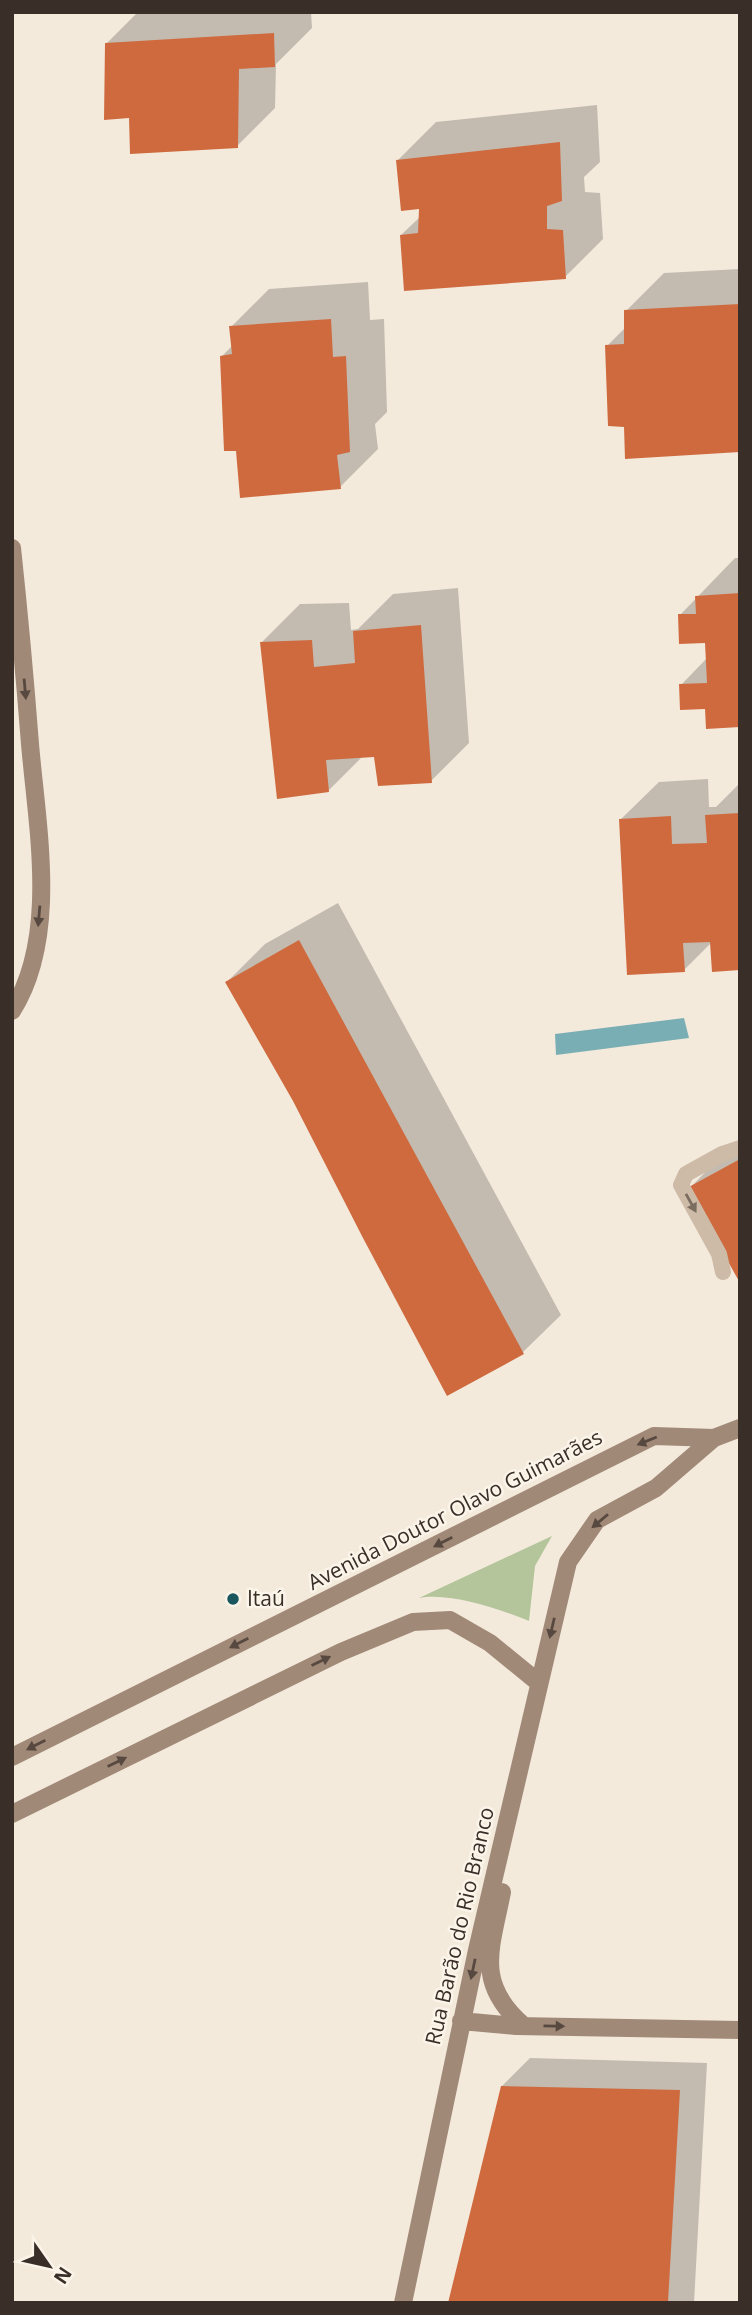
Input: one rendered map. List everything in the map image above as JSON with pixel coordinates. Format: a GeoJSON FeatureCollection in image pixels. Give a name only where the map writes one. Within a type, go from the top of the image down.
{"type":"FeatureCollection","features":[{"type":"Feature","properties":{"kind":"main road"},"geometry":{"type":"LineString","coordinates":[[12,548],[41,888],[37,946],[20,999],[12,1011]]}},
{"type":"Feature","properties":{"kind":"main road"},"geometry":{"type":"LineString","coordinates":[[714,1438],[740,1428]]}},
{"type":"Feature","properties":{"kind":"main road","name":"Avenida Doutor Olavo Guimarães"},"geometry":{"type":"LineString","coordinates":[[12,1757],[654,1436],[714,1438]]}},
{"type":"Feature","properties":{"kind":"main road","name":"Rua Barão do Rio Branco"},"geometry":{"type":"LineString","coordinates":[[403,2303],[461,2021],[568,1562],[597,1520],[656,1488],[714,1438]]}},
{"type":"Feature","properties":{"kind":"main road"},"geometry":{"type":"LineString","coordinates":[[12,1814],[341,1652],[413,1622],[450,1620],[490,1643],[539,1683]]}},
{"type":"Feature","properties":{"kind":"main road"},"geometry":{"type":"LineString","coordinates":[[505,1829],[506,1873],[490,1956],[491,1976],[495,1992],[506,2010],[524,2026]]}},
{"type":"Feature","properties":{"kind":"main road"},"geometry":{"type":"LineString","coordinates":[[461,2021],[524,2026],[740,2029]]}},
{"type":"Feature","properties":{"kind":"lane"},"geometry":{"type":"LineString","coordinates":[[723,1272],[719,1254],[681,1185],[686,1174],[722,1154],[740,1149]]}},
{"type":"Feature","properties":{"kind":"green space"},"geometry":{"type":"Polygon","coordinates":[[[552,1536],[535,1566],[529,1621],[459,1599],[419,1598],[552,1536]]]}},
{"type":"Feature","properties":{"kind":"water"},"geometry":{"type":"Polygon","coordinates":[[[684,1018],[689,1038],[556,1055],[555,1034],[684,1018]]]}},
{"type":"Feature","properties":{"kind":"building"},"geometry":{"type":"Polygon","coordinates":[[[274,33],[275,67],[239,69],[238,148],[130,154],[129,118],[104,120],[105,43],[274,33]]]}},
{"type":"Feature","properties":{"kind":"building"},"geometry":{"type":"Polygon","coordinates":[[[560,142],[562,201],[547,206],[547,229],[563,230],[566,279],[404,291],[400,235],[418,233],[419,209],[401,211],[396,160],[560,142]]]}},
{"type":"Feature","properties":{"kind":"building"},"geometry":{"type":"Polygon","coordinates":[[[740,304],[740,452],[625,459],[624,427],[608,426],[605,345],[624,344],[624,310],[740,304]]]}},
{"type":"Feature","properties":{"kind":"building"},"geometry":{"type":"Polygon","coordinates":[[[331,319],[333,357],[346,356],[350,452],[337,455],[341,489],[240,498],[236,451],[224,451],[220,356],[232,354],[229,326],[331,319]]]}},
{"type":"Feature","properties":{"kind":"building"},"geometry":{"type":"Polygon","coordinates":[[[740,593],[740,727],[706,729],[705,709],[680,710],[679,684],[707,683],[705,643],[679,644],[678,614],[696,614],[695,596],[740,593]]]}},
{"type":"Feature","properties":{"kind":"building"},"geometry":{"type":"Polygon","coordinates":[[[421,625],[432,783],[378,786],[374,757],[326,760],[329,792],[277,799],[260,642],[312,640],[314,667],[355,663],[353,631],[421,625]]]}},
{"type":"Feature","properties":{"kind":"building"},"geometry":{"type":"Polygon","coordinates":[[[740,813],[740,970],[712,972],[710,942],[683,943],[685,972],[627,975],[619,819],[671,816],[672,844],[707,843],[705,815],[740,813]]]}},
{"type":"Feature","properties":{"kind":"building"},"geometry":{"type":"Polygon","coordinates":[[[299,940],[524,1354],[447,1396],[293,1101],[225,982],[299,940]]]}},
{"type":"Feature","properties":{"kind":"building"},"geometry":{"type":"Polygon","coordinates":[[[740,1159],[740,1283],[687,1188],[740,1159]]]}},
{"type":"Feature","properties":{"kind":"building"},"geometry":{"type":"Polygon","coordinates":[[[501,2086],[680,2090],[668,2303],[448,2303],[501,2086]]]}},
{"type":"Feature","properties":{"kind":"place","name":"Itaú"},"geometry":{"type":"Point","coordinates":[233,1599]}}]}
